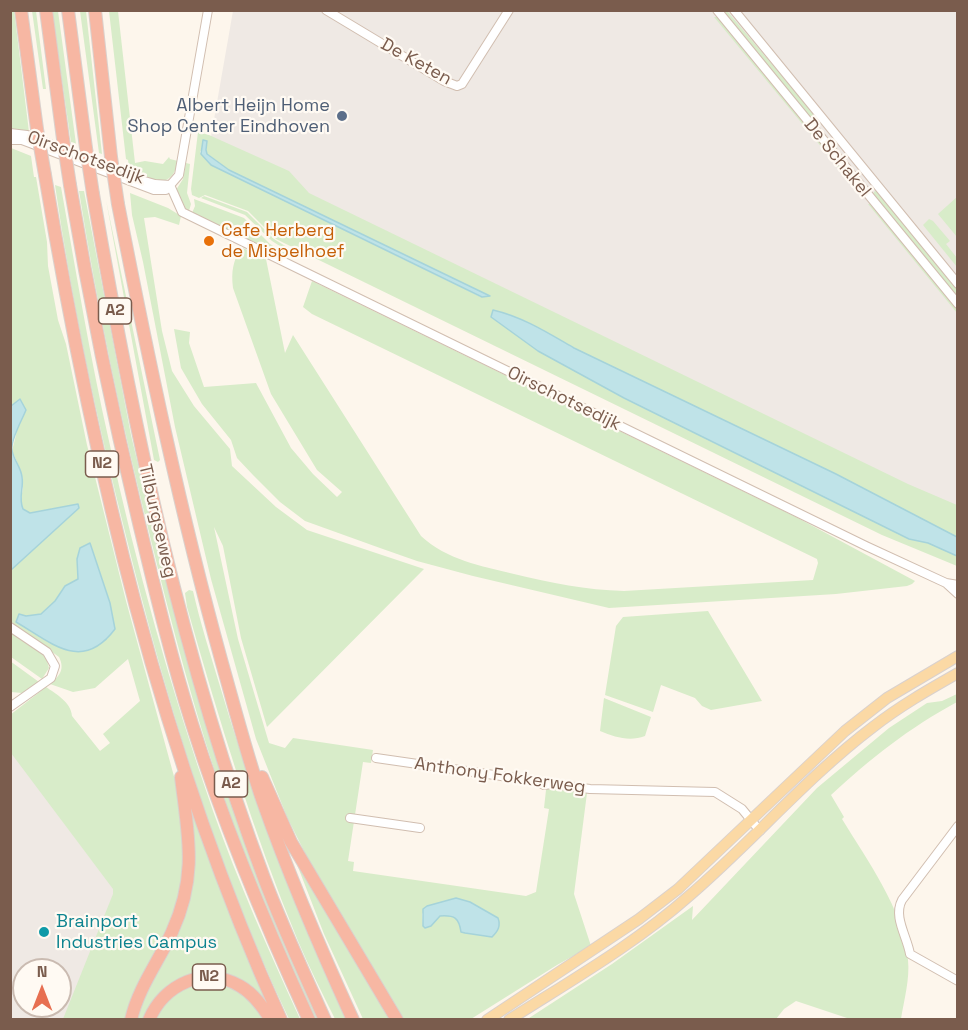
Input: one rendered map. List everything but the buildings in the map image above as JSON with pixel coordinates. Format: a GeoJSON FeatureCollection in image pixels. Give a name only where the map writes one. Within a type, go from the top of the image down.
{"type":"FeatureCollection","features":[{"type":"Feature","properties":{"kind":"highway","name":"N2"},"geometry":{"type":"LineString","coordinates":[[21,10],[37,129],[59,260],[96,443],[135,598],[199,816],[228,896],[281,1020]]}},
{"type":"Feature","properties":{"kind":"highway","name":"Tilburgseweg"},"geometry":{"type":"LineString","coordinates":[[46,10],[82,258],[119,439],[156,594],[182,690],[207,767],[251,886],[309,1020]]}},
{"type":"Feature","properties":{"kind":"highway","name":"Tilburgseweg"},"geometry":{"type":"LineString","coordinates":[[68,10],[93,194],[162,541],[211,723],[265,881],[325,1020]]}},
{"type":"Feature","properties":{"kind":"highway","name":"Tilburgseweg"},"geometry":{"type":"LineString","coordinates":[[95,10],[118,204],[165,441],[200,582],[262,800],[288,871],[353,1020]]}},
{"type":"Feature","properties":{"kind":"highway"},"geometry":{"type":"LineString","coordinates":[[244,741],[291,842],[397,1020]]}},
{"type":"Feature","properties":{"kind":"highway","name":"N2"},"geometry":{"type":"LineString","coordinates":[[131,1020],[139,995],[182,908],[187,884],[190,860],[189,834],[178,749]]}},
{"type":"Feature","properties":{"kind":"highway","name":"N2"},"geometry":{"type":"LineString","coordinates":[[149,1020],[158,1003],[170,990],[185,982],[205,977],[227,980],[239,985],[256,999],[271,1020]]}},
{"type":"Feature","properties":{"kind":"main road"},"geometry":{"type":"LineString","coordinates":[[487,1020],[639,919],[678,889],[825,748],[863,716],[913,681],[957,656]]}},
{"type":"Feature","properties":{"kind":"main road"},"geometry":{"type":"LineString","coordinates":[[509,1020],[669,913],[712,876],[835,758],[872,727],[918,695],[957,673]]}},
{"type":"Feature","properties":{"kind":"street"},"geometry":{"type":"LineString","coordinates":[[170,184],[177,180],[179,175],[208,10]]}},
{"type":"Feature","properties":{"kind":"street","name":"De Keten"},"geometry":{"type":"LineString","coordinates":[[326,10],[444,81],[457,86],[462,84],[509,10]]}},
{"type":"Feature","properties":{"kind":"street","name":"De Schakel"},"geometry":{"type":"LineString","coordinates":[[717,10],[957,304]]}},
{"type":"Feature","properties":{"kind":"street","name":"De Schakel"},"geometry":{"type":"LineString","coordinates":[[734,10],[957,284]]}},
{"type":"Feature","properties":{"kind":"street","name":"Oirschotsedijk"},"geometry":{"type":"LineString","coordinates":[[10,133],[27,135],[155,184],[170,184]]}},
{"type":"Feature","properties":{"kind":"street","name":"Oirschotsedijk"},"geometry":{"type":"LineString","coordinates":[[10,140],[22,140],[154,190],[166,190],[170,184]]}},
{"type":"Feature","properties":{"kind":"street","name":"Oirschotsedijk"},"geometry":{"type":"LineString","coordinates":[[170,184],[182,212],[946,584],[957,594]]}},
{"type":"Feature","properties":{"kind":"street","name":"Oirschotsedijk"},"geometry":{"type":"LineString","coordinates":[[946,584],[957,585]]}},
{"type":"Feature","properties":{"kind":"street"},"geometry":{"type":"LineString","coordinates":[[10,627],[47,652],[55,666],[51,678],[10,707]]}},
{"type":"Feature","properties":{"kind":"street","name":"Anthony Fokkerweg"},"geometry":{"type":"LineString","coordinates":[[376,758],[536,781],[544,785],[590,789],[705,791],[719,794],[736,803],[760,831]]}},
{"type":"Feature","properties":{"kind":"street"},"geometry":{"type":"LineString","coordinates":[[350,818],[420,828]]}},
{"type":"Feature","properties":{"kind":"street"},"geometry":{"type":"LineString","coordinates":[[957,827],[898,907],[910,954],[957,981]]}},
{"type":"Feature","properties":{"kind":"shaded area"},"geometry":{"type":"Polygon","coordinates":[[[233,11],[957,11],[957,509],[209,148],[233,11]]]}},
{"type":"Feature","properties":{"kind":"shaded area"},"geometry":{"type":"Polygon","coordinates":[[[10,749],[118,888],[72,1002],[72,958],[12,958],[12,1018],[65,1019],[11,1019],[10,749]]]}},
{"type":"Feature","properties":{"kind":"green space"},"geometry":{"type":"Polygon","coordinates":[[[14,10],[29,132],[11,131],[10,11],[14,10]]]}},
{"type":"Feature","properties":{"kind":"green space"},"geometry":{"type":"Polygon","coordinates":[[[32,11],[36,11],[46,89],[43,89],[32,11]]]}},
{"type":"Feature","properties":{"kind":"green space"},"geometry":{"type":"Polygon","coordinates":[[[52,11],[58,11],[76,144],[71,142],[52,11]]]}},
{"type":"Feature","properties":{"kind":"green space"},"geometry":{"type":"Polygon","coordinates":[[[80,11],[86,11],[102,154],[99,153],[80,11]]]}},
{"type":"Feature","properties":{"kind":"green space"},"geometry":{"type":"Polygon","coordinates":[[[109,11],[118,11],[135,163],[145,161],[163,164],[169,157],[178,161],[172,175],[162,181],[142,178],[131,170],[130,173],[126,159],[109,11]]]}},
{"type":"Feature","properties":{"kind":"green space"},"geometry":{"type":"Polygon","coordinates":[[[727,11],[819,120],[817,125],[724,14],[727,11]]]}},
{"type":"Feature","properties":{"kind":"green space"},"geometry":{"type":"Polygon","coordinates":[[[714,17],[717,17],[852,181],[852,184],[714,17]]]}},
{"type":"Feature","properties":{"kind":"green space"},"geometry":{"type":"Polygon","coordinates":[[[198,132],[289,171],[309,193],[908,484],[957,505],[957,537],[836,474],[574,348],[535,326],[538,351],[624,398],[909,539],[928,543],[957,556],[957,566],[882,535],[284,243],[276,239],[248,211],[205,195],[199,198],[192,195],[198,132]],[[207,141],[200,152],[211,165],[481,297],[489,296],[229,170],[206,153],[207,141]]]}},
{"type":"Feature","properties":{"kind":"green space"},"geometry":{"type":"Polygon","coordinates":[[[11,148],[31,156],[47,242],[48,266],[58,320],[66,344],[87,445],[126,601],[181,802],[186,833],[179,908],[127,1019],[63,1019],[72,1018],[72,996],[113,889],[11,753],[10,715],[46,687],[66,703],[72,716],[100,751],[110,743],[103,734],[140,701],[128,659],[95,688],[73,692],[50,684],[60,672],[62,665],[59,657],[11,622],[10,570],[79,508],[56,508],[29,513],[23,509],[22,476],[12,451],[20,399],[11,406],[11,148]],[[90,544],[77,559],[79,579],[65,586],[55,601],[41,614],[19,615],[107,639],[115,629],[110,603],[90,544]]]}},
{"type":"Feature","properties":{"kind":"green space"},"geometry":{"type":"Polygon","coordinates":[[[186,163],[190,164],[187,193],[191,204],[189,211],[184,209],[176,190],[183,179],[186,163]]]}},
{"type":"Feature","properties":{"kind":"green space"},"geometry":{"type":"Polygon","coordinates":[[[55,185],[61,187],[89,346],[119,488],[169,674],[223,838],[254,916],[300,1019],[289,1019],[238,901],[195,782],[158,660],[105,449],[77,317],[55,185]]]}},
{"type":"Feature","properties":{"kind":"green space"},"geometry":{"type":"Polygon","coordinates":[[[79,191],[84,191],[131,435],[168,589],[206,723],[320,1019],[315,1019],[258,890],[216,776],[195,706],[128,444],[101,318],[79,191]]]}},
{"type":"Feature","properties":{"kind":"green space"},"geometry":{"type":"Polygon","coordinates":[[[875,191],[957,288],[957,298],[873,194],[875,191]]]}},
{"type":"Feature","properties":{"kind":"green space"},"geometry":{"type":"Polygon","coordinates":[[[130,193],[168,208],[181,216],[179,225],[155,217],[144,218],[162,331],[172,371],[194,406],[230,449],[232,466],[276,507],[307,530],[424,569],[267,727],[241,638],[223,546],[214,527],[238,639],[269,743],[285,748],[293,738],[373,750],[371,763],[363,762],[348,861],[354,862],[353,871],[526,896],[536,892],[549,809],[544,808],[546,790],[548,788],[587,793],[574,894],[591,946],[471,1019],[401,1019],[341,922],[287,817],[256,739],[211,579],[175,427],[132,215],[130,193]],[[456,898],[427,906],[422,914],[423,926],[427,928],[440,915],[454,916],[459,922],[461,932],[492,937],[456,898]]]}},
{"type":"Feature","properties":{"kind":"green space"},"geometry":{"type":"Polygon","coordinates":[[[204,196],[247,212],[274,239],[287,247],[286,250],[272,241],[245,215],[201,198],[204,196]]]}},
{"type":"Feature","properties":{"kind":"green space"},"geometry":{"type":"Polygon","coordinates":[[[957,197],[958,236],[957,237],[938,214],[957,197]]]}},
{"type":"Feature","properties":{"kind":"green space"},"geometry":{"type":"Polygon","coordinates":[[[194,199],[244,218],[270,244],[285,253],[282,257],[192,213],[195,206],[194,199]]]}},
{"type":"Feature","properties":{"kind":"green space"},"geometry":{"type":"Polygon","coordinates":[[[106,200],[160,460],[158,462],[154,460],[106,200]]]}},
{"type":"Feature","properties":{"kind":"green space"},"geometry":{"type":"Polygon","coordinates":[[[868,204],[957,310],[957,313],[868,204]]]}},
{"type":"Feature","properties":{"kind":"green space"},"geometry":{"type":"Polygon","coordinates":[[[929,219],[950,241],[946,244],[957,258],[957,267],[923,225],[929,219]]]}},
{"type":"Feature","properties":{"kind":"green space"},"geometry":{"type":"Polygon","coordinates":[[[241,247],[266,259],[285,353],[293,335],[421,536],[442,551],[477,565],[541,580],[582,588],[624,591],[813,580],[818,563],[817,559],[312,314],[303,307],[312,281],[796,517],[915,581],[907,586],[836,594],[609,608],[417,561],[305,521],[280,502],[237,458],[231,440],[202,404],[181,368],[174,329],[190,332],[189,343],[204,387],[256,383],[291,448],[337,497],[342,492],[317,470],[271,394],[233,288],[233,267],[241,247]]]}},
{"type":"Feature","properties":{"kind":"green space"},"geometry":{"type":"Polygon","coordinates":[[[189,590],[193,591],[232,726],[261,812],[310,937],[346,1019],[335,1019],[330,1009],[298,941],[266,859],[224,734],[199,649],[187,607],[185,593],[189,590]]]}},
{"type":"Feature","properties":{"kind":"green space"},"geometry":{"type":"Polygon","coordinates":[[[708,611],[762,701],[711,710],[702,706],[695,698],[661,685],[653,712],[605,695],[616,626],[623,617],[708,611]]]}},
{"type":"Feature","properties":{"kind":"green space"},"geometry":{"type":"Polygon","coordinates":[[[11,632],[46,657],[49,668],[42,679],[11,657],[11,632]]]}},
{"type":"Feature","properties":{"kind":"green space"},"geometry":{"type":"Polygon","coordinates":[[[10,661],[39,682],[22,693],[11,692],[10,661]]]}},
{"type":"Feature","properties":{"kind":"green space"},"geometry":{"type":"Polygon","coordinates":[[[957,694],[957,702],[891,744],[831,795],[844,817],[842,819],[883,886],[905,941],[908,967],[901,1019],[850,1019],[796,1001],[784,1009],[776,1019],[526,1020],[612,964],[693,906],[692,920],[817,788],[889,728],[927,703],[942,701],[957,694]]]}},
{"type":"Feature","properties":{"kind":"green space"},"geometry":{"type":"Polygon","coordinates":[[[604,698],[651,717],[645,736],[628,739],[600,731],[604,698]]]}},
{"type":"Feature","properties":{"kind":"green space"},"geometry":{"type":"Polygon","coordinates":[[[185,791],[223,897],[272,1015],[252,992],[195,976],[146,1019],[135,1020],[184,910],[185,791]]]}},
{"type":"Feature","properties":{"kind":"green space"},"geometry":{"type":"Polygon","coordinates":[[[284,831],[321,903],[391,1019],[363,1019],[324,934],[284,831]]]}},
{"type":"Feature","properties":{"kind":"green space"},"geometry":{"type":"Polygon","coordinates":[[[198,980],[235,986],[268,1020],[152,1020],[163,1000],[198,980]]]}},
{"type":"Feature","properties":{"kind":"water"},"geometry":{"type":"Polygon","coordinates":[[[203,140],[207,141],[207,154],[229,170],[490,296],[482,297],[211,165],[201,154],[203,140]]]}},
{"type":"Feature","properties":{"kind":"water"},"geometry":{"type":"Polygon","coordinates":[[[493,310],[535,326],[574,348],[836,474],[957,537],[957,556],[928,543],[909,539],[624,398],[538,351],[491,317],[493,310]]]}},
{"type":"Feature","properties":{"kind":"water"},"geometry":{"type":"Polygon","coordinates":[[[20,399],[26,410],[12,446],[22,477],[23,509],[30,513],[78,504],[79,508],[11,570],[11,406],[20,399]]]}},
{"type":"Feature","properties":{"kind":"water"},"geometry":{"type":"Polygon","coordinates":[[[90,543],[110,603],[115,629],[103,642],[91,649],[79,652],[54,645],[16,622],[19,614],[26,616],[41,614],[55,601],[65,586],[78,579],[77,559],[80,548],[90,543]]]}},
{"type":"Feature","properties":{"kind":"water"},"geometry":{"type":"Polygon","coordinates":[[[456,898],[470,902],[498,918],[496,933],[492,937],[461,932],[459,923],[455,918],[449,916],[440,916],[431,926],[425,928],[423,926],[423,909],[456,898]]]}},
{"type":"Feature","properties":{"kind":"place","name":"Albert Heijn Home Shop Center Eindhoven"},"geometry":{"type":"Point","coordinates":[342,116]}},
{"type":"Feature","properties":{"kind":"place","name":"Cafe Herberg de Mispelhoef"},"geometry":{"type":"Point","coordinates":[209,241]}},
{"type":"Feature","properties":{"kind":"place","name":"Brainport Industries Campus"},"geometry":{"type":"Point","coordinates":[44,932]}}]}
